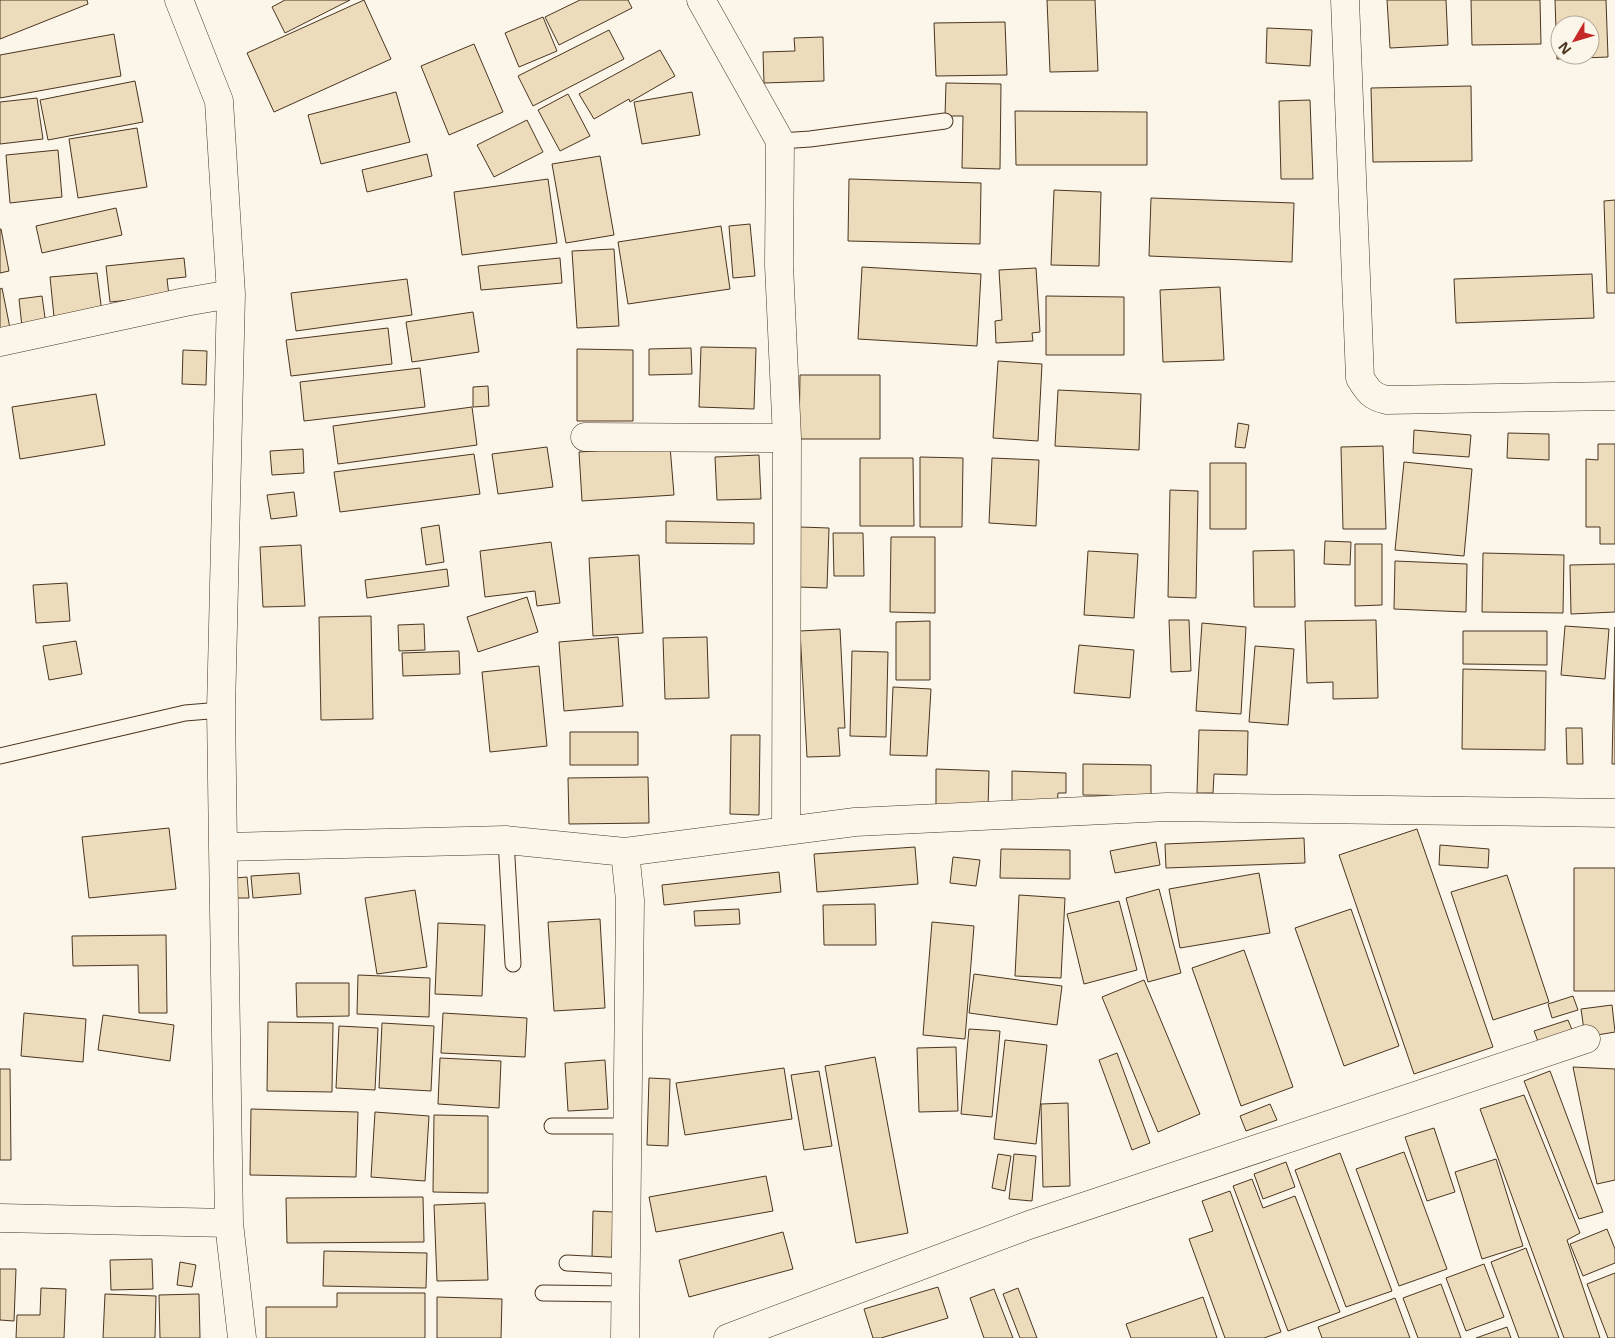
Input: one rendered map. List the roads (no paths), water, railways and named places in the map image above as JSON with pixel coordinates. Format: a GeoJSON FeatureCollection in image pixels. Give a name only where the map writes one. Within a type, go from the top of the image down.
{"type":"FeatureCollection","features":[{"type":"Feature","properties":{"kind":"street"},"geometry":{"type":"LineString","coordinates":[[179,0],[218,101],[232,294],[221,710],[222,847],[229,1223],[242,1338]]}},
{"type":"Feature","properties":{"kind":"street"},"geometry":{"type":"LineString","coordinates":[[702,0],[780,141],[779,265],[787,438],[786,830]]}},
{"type":"Feature","properties":{"kind":"street"},"geometry":{"type":"LineString","coordinates":[[1345,0],[1360,378],[1370,394],[1387,400],[1615,396]]}},
{"type":"Feature","properties":{"kind":"street"},"geometry":{"type":"LineString","coordinates":[[0,342],[232,294]]}},
{"type":"Feature","properties":{"kind":"street"},"geometry":{"type":"LineString","coordinates":[[585,437],[787,438]]}},
{"type":"Feature","properties":{"kind":"street"},"geometry":{"type":"LineString","coordinates":[[222,847],[506,840],[625,852],[855,822],[1167,807],[1615,813]]}},
{"type":"Feature","properties":{"kind":"street"},"geometry":{"type":"LineString","coordinates":[[625,852],[630,900],[625,1338]]}},
{"type":"Feature","properties":{"kind":"street"},"geometry":{"type":"LineString","coordinates":[[728,1338],[1029,1225],[1586,1039]]}},
{"type":"Feature","properties":{"kind":"street"},"geometry":{"type":"LineString","coordinates":[[0,1218],[229,1223]]}},
{"type":"Feature","properties":{"kind":"lane"},"geometry":{"type":"LineString","coordinates":[[780,141],[945,121]]}},
{"type":"Feature","properties":{"kind":"lane"},"geometry":{"type":"LineString","coordinates":[[0,756],[185,713],[221,710]]}},
{"type":"Feature","properties":{"kind":"lane"},"geometry":{"type":"LineString","coordinates":[[506,840],[513,964]]}},
{"type":"Feature","properties":{"kind":"lane"},"geometry":{"type":"LineString","coordinates":[[552,1126],[628,1126]]}},
{"type":"Feature","properties":{"kind":"lane"},"geometry":{"type":"LineString","coordinates":[[567,1263],[627,1266]]}},
{"type":"Feature","properties":{"kind":"lane"},"geometry":{"type":"LineString","coordinates":[[543,1293],[626,1294]]}}]}
